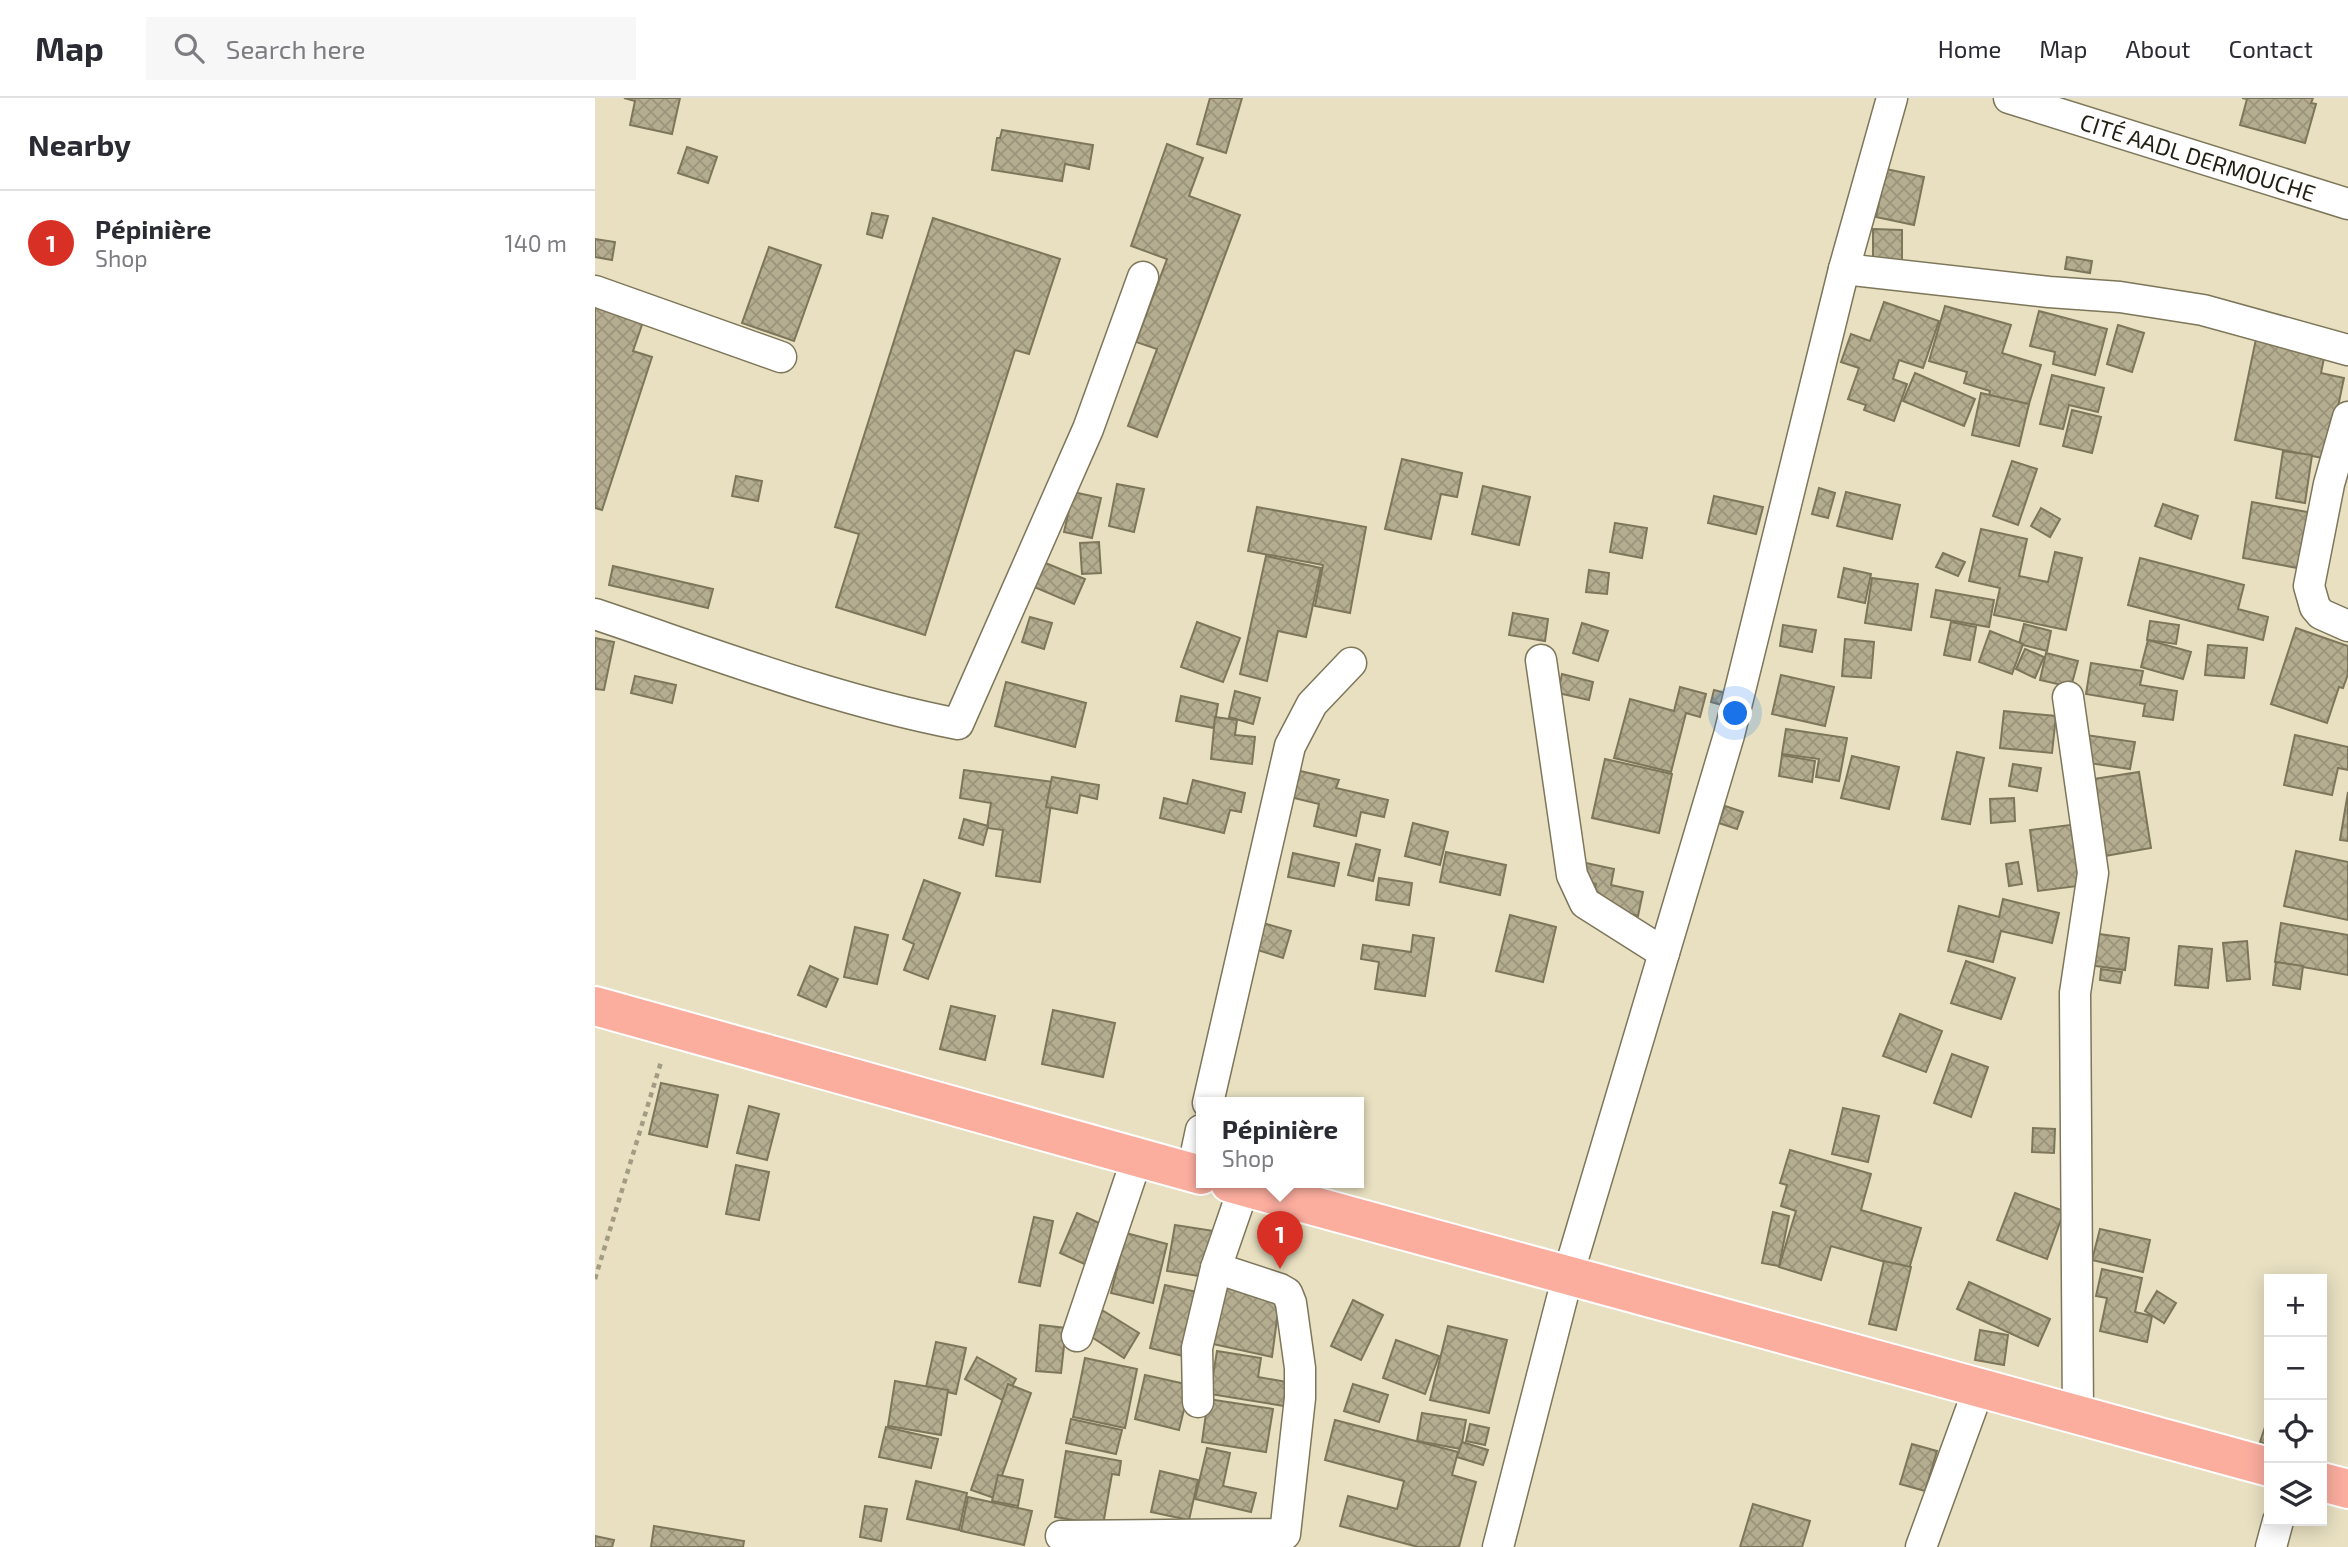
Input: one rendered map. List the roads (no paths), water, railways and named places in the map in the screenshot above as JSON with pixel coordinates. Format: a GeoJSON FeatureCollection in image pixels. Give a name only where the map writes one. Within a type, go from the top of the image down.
{"type":"FeatureCollection","features":[{"type":"Feature","properties":{"kind":"main road"},"geometry":{"type":"LineString","coordinates":[[595,1006],[1196,1174]]}},
{"type":"Feature","properties":{"kind":"main road"},"geometry":{"type":"LineString","coordinates":[[1248,1188],[2264,1466]]}},
{"type":"Feature","properties":{"kind":"main road"},"geometry":{"type":"LineString","coordinates":[[2327,1483],[2348,1489]]}},
{"type":"Feature","properties":{"kind":"street"},"geometry":{"type":"LineString","coordinates":[[1498,1547],[1568,1275],[1729,734],[1844,269],[1892,98]]}},
{"type":"Feature","properties":{"kind":"street","name":"CITÉ AADL DERMOUCHE"},"geometry":{"type":"LineString","coordinates":[[2009,98],[2348,204]]}},
{"type":"Feature","properties":{"kind":"street"},"geometry":{"type":"LineString","coordinates":[[1844,269],[2049,292],[2120,297],[2203,310],[2348,351]]}},
{"type":"Feature","properties":{"kind":"street"},"geometry":{"type":"LineString","coordinates":[[595,614],[801,682],[907,714],[957,724],[1088,429],[1143,277]]}},
{"type":"Feature","properties":{"kind":"street"},"geometry":{"type":"LineString","coordinates":[[595,291],[781,357]]}},
{"type":"Feature","properties":{"kind":"street"},"geometry":{"type":"LineString","coordinates":[[2348,417],[2329,484],[2309,586],[2315,607],[2321,614],[2348,626]]}},
{"type":"Feature","properties":{"kind":"street"},"geometry":{"type":"LineString","coordinates":[[1541,660],[1576,888],[1585,904],[1664,953]]}},
{"type":"Feature","properties":{"kind":"street"},"geometry":{"type":"LineString","coordinates":[[1208,1097],[1290,746],[1312,704],[1351,663]]}},
{"type":"Feature","properties":{"kind":"street"},"geometry":{"type":"LineString","coordinates":[[2068,697],[2093,873],[2075,993],[2078,1415]]}},
{"type":"Feature","properties":{"kind":"street"},"geometry":{"type":"LineString","coordinates":[[1077,1335],[1137,1158]]}},
{"type":"Feature","properties":{"kind":"street"},"geometry":{"type":"LineString","coordinates":[[1198,1402],[1197,1348],[1236,1188]]}},
{"type":"Feature","properties":{"kind":"street"},"geometry":{"type":"LineString","coordinates":[[1061,1536],[1293,1540],[1300,1368],[1291,1304],[1287,1293],[1280,1289],[1216,1268]]}},
{"type":"Feature","properties":{"kind":"street"},"geometry":{"type":"LineString","coordinates":[[1921,1547],[1979,1388]]}},
{"type":"Feature","properties":{"kind":"street"},"geometry":{"type":"LineString","coordinates":[[2271,1547],[2277,1526]]}},
{"type":"Feature","properties":{"kind":"place","name":"Pépinière"},"geometry":{"type":"Point","coordinates":[1280,1269]}}]}
